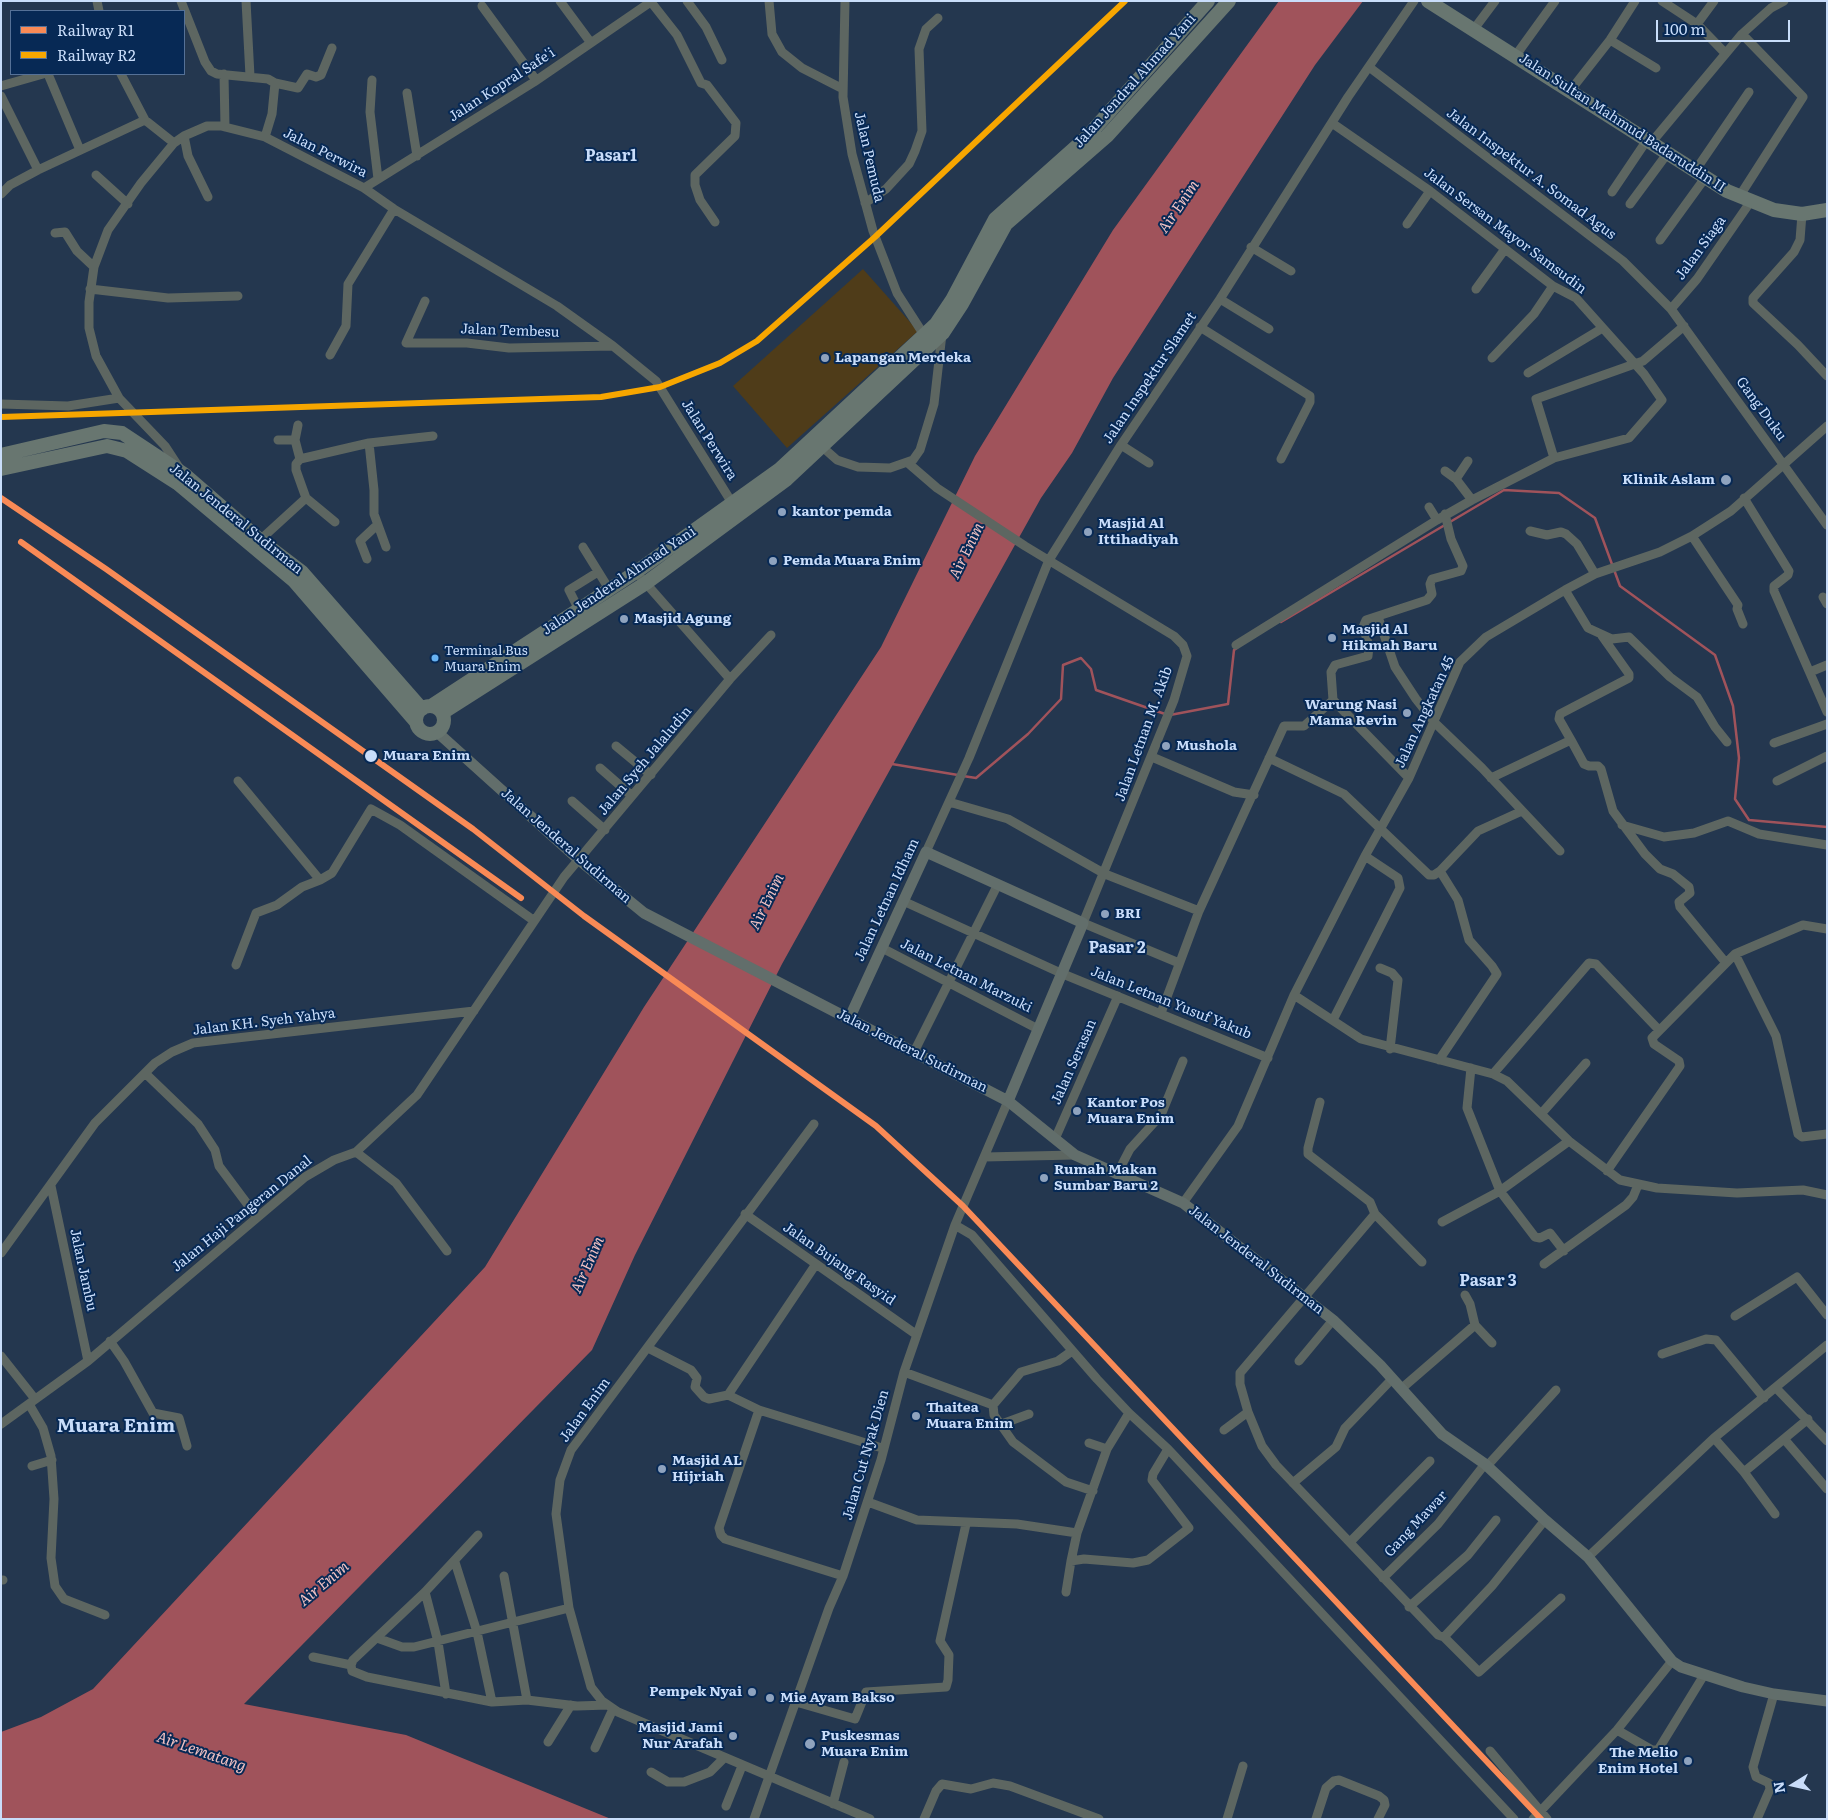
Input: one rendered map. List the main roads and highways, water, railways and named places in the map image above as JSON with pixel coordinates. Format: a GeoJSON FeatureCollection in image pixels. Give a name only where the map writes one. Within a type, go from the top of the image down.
{"type":"FeatureCollection","features":[{"type":"Feature","properties":{"kind":"highway","name":"Jalan Jendral Ahmad Yani"},"geometry":{"type":"LineString","coordinates":[[939,328],[995,219],[1087,137],[1208,1]]}},
{"type":"Feature","properties":{"kind":"highway"},"geometry":{"type":"LineString","coordinates":[[818,442],[962,304],[1006,224],[1107,136],[1229,1]]}},
{"type":"Feature","properties":{"kind":"highway","name":"Jalan Sultan Mahmud Badaruddin II"},"geometry":{"type":"LineString","coordinates":[[1428,1],[1516,55],[1700,175],[1745,199],[1774,210],[1802,214],[1827,210]]}},
{"type":"Feature","properties":{"kind":"highway"},"geometry":{"type":"LineString","coordinates":[[735,508],[787,479],[818,442],[924,335],[939,328]]}},
{"type":"Feature","properties":{"kind":"highway","name":"Jalan Jenderal Sudirman"},"geometry":{"type":"LineString","coordinates":[[1,456],[104,431],[122,433],[302,572],[432,709]]}},
{"type":"Feature","properties":{"kind":"highway","name":"Jalan Jenderal Sudirman"},"geometry":{"type":"LineString","coordinates":[[1,469],[107,446],[126,451],[180,479],[294,581],[416,722]]}},
{"type":"Feature","properties":{"kind":"highway","name":"Jalan Jenderal Ahmad Yani"},"geometry":{"type":"LineString","coordinates":[[432,709],[578,608],[735,508]]}},
{"type":"Feature","properties":{"kind":"highway","name":"Jalan Jenderal Ahmad Yani"},"geometry":{"type":"LineString","coordinates":[[432,709],[646,583],[735,508]]}},
{"type":"Feature","properties":{"kind":"highway"},"geometry":{"type":"LineString","coordinates":[[432,709],[444,720],[442,727],[437,732],[424,733],[416,722],[417,715],[432,709]]}},
{"type":"Feature","properties":{"kind":"main road","name":"Jalan Jenderal Sudirman"},"geometry":{"type":"LineString","coordinates":[[437,732],[578,859],[644,913],[1008,1101],[1075,1155],[1184,1202],[1333,1320],[1402,1389],[1442,1434],[1486,1465],[1545,1520],[1588,1556],[1672,1661],[1681,1667],[1704,1675],[1774,1694],[1827,1701]]}},
{"type":"Feature","properties":{"kind":"main road","name":"Jalan Letnan Idham"},"geometry":{"type":"LineString","coordinates":[[850,1019],[926,852],[1083,923],[1008,1101]]}},
{"type":"Feature","properties":{"kind":"water"},"geometry":{"type":"Polygon","coordinates":[[[1279,1],[1363,1],[1315,65],[1113,378],[1072,453],[1041,498],[782,964],[635,1255],[592,1350],[244,1704],[406,1735],[611,1819],[1,1819],[1,1732],[41,1717],[93,1689],[485,1267],[644,1007],[881,647],[975,456],[1113,230],[1279,1]]]}},
{"type":"Feature","properties":{"kind":"waterway"},"geometry":{"type":"LineString","coordinates":[[1281,622],[1504,490],[1559,493],[1595,518],[1620,586],[1715,655],[1733,706],[1739,758],[1735,799],[1749,820],[1827,827]]}},
{"type":"Feature","properties":{"kind":"waterway"},"geometry":{"type":"LineString","coordinates":[[1170,715],[1228,704],[1234,650],[1237,648]]}},
{"type":"Feature","properties":{"kind":"waterway"},"geometry":{"type":"LineString","coordinates":[[963,776],[976,778],[1028,734],[1061,699],[1063,665],[1081,658],[1091,669],[1096,690],[1165,714]]}},
{"type":"Feature","properties":{"kind":"waterway"},"geometry":{"type":"LineString","coordinates":[[892,764],[958,775]]}},
{"type":"Feature","properties":{"kind":"rail line","name":"R2"},"geometry":{"type":"LineString","coordinates":[[1,417],[601,397],[660,387],[720,363],[757,341],[875,237],[1125,1]]}},
{"type":"Feature","properties":{"kind":"rail line","name":"R1"},"geometry":{"type":"LineString","coordinates":[[1,498],[106,569],[473,829],[584,916],[876,1126],[963,1206],[1541,1819]]}},
{"type":"Feature","properties":{"kind":"rail line","name":"R1"},"geometry":{"type":"LineString","coordinates":[[21,542],[521,898]]}},
{"type":"Feature","properties":{"kind":"place","name":"Lapangan Merdeka"},"geometry":{"type":"Point","coordinates":[825,358]}},
{"type":"Feature","properties":{"kind":"place","name":"Klinik Aslam"},"geometry":{"type":"Point","coordinates":[1726,480]}},
{"type":"Feature","properties":{"kind":"place","name":"kantor pemda"},"geometry":{"type":"Point","coordinates":[782,512]}},
{"type":"Feature","properties":{"kind":"place","name":"Masjid Al Ittihadiyah"},"geometry":{"type":"Point","coordinates":[1088,532]}},
{"type":"Feature","properties":{"kind":"place","name":"Pemda Muara Enim"},"geometry":{"type":"Point","coordinates":[773,561]}},
{"type":"Feature","properties":{"kind":"place","name":"Masjid Agung"},"geometry":{"type":"Point","coordinates":[624,619]}},
{"type":"Feature","properties":{"kind":"place","name":"Masjid Al Hikmah Baru"},"geometry":{"type":"Point","coordinates":[1332,638]}},
{"type":"Feature","properties":{"kind":"place","name":"Terminal Bus Muara Enim"},"geometry":{"type":"Point","coordinates":[435,658]}},
{"type":"Feature","properties":{"kind":"place","name":"Warung Nasi Mama Revin"},"geometry":{"type":"Point","coordinates":[1407,713]}},
{"type":"Feature","properties":{"kind":"place","name":"Mushola"},"geometry":{"type":"Point","coordinates":[1166,746]}},
{"type":"Feature","properties":{"kind":"place","name":"Muara Enim"},"geometry":{"type":"Point","coordinates":[371,756]}},
{"type":"Feature","properties":{"kind":"place","name":"BRI"},"geometry":{"type":"Point","coordinates":[1105,914]}},
{"type":"Feature","properties":{"kind":"place","name":"Kantor Pos Muara Enim"},"geometry":{"type":"Point","coordinates":[1077,1111]}},
{"type":"Feature","properties":{"kind":"place","name":"Rumah Makan Sumbar Baru 2"},"geometry":{"type":"Point","coordinates":[1044,1178]}},
{"type":"Feature","properties":{"kind":"place","name":"Thaitea Muara Enim"},"geometry":{"type":"Point","coordinates":[916,1416]}},
{"type":"Feature","properties":{"kind":"place","name":"Masjid AL Hijriah"},"geometry":{"type":"Point","coordinates":[662,1469]}},
{"type":"Feature","properties":{"kind":"place","name":"Pempek Nyai"},"geometry":{"type":"Point","coordinates":[752,1692]}},
{"type":"Feature","properties":{"kind":"place","name":"Mie Ayam Bakso"},"geometry":{"type":"Point","coordinates":[770,1698]}},
{"type":"Feature","properties":{"kind":"place","name":"Masjid Jami Nur Arafah"},"geometry":{"type":"Point","coordinates":[733,1736]}},
{"type":"Feature","properties":{"kind":"place","name":"Puskesmas Muara Enim"},"geometry":{"type":"Point","coordinates":[810,1744]}},
{"type":"Feature","properties":{"kind":"place","name":"The Melio Enim Hotel"},"geometry":{"type":"Point","coordinates":[1688,1761]}},
{"type":"Feature","properties":{"kind":"district","name":"Pasar1"},"geometry":{"type":"Point","coordinates":[611,156]}},
{"type":"Feature","properties":{"kind":"district","name":"Pasar 2"},"geometry":{"type":"Point","coordinates":[1117,948]}},
{"type":"Feature","properties":{"kind":"district","name":"Pasar 3"},"geometry":{"type":"Point","coordinates":[1488,1281]}},
{"type":"Feature","properties":{"kind":"district","name":"Muara Enim"},"geometry":{"type":"Point","coordinates":[116,1426]}},
{"type":"Feature","properties":{"kind":"water label","name":"Air Enim"},"geometry":{"type":"Point","coordinates":[1179,207]}},
{"type":"Feature","properties":{"kind":"water label","name":"Air Enim"},"geometry":{"type":"Point","coordinates":[967,551]}},
{"type":"Feature","properties":{"kind":"water label","name":"Air Enim"},"geometry":{"type":"Point","coordinates":[767,902]}},
{"type":"Feature","properties":{"kind":"water label","name":"Air Enim"},"geometry":{"type":"Point","coordinates":[588,1265]}},
{"type":"Feature","properties":{"kind":"water label","name":"Air Enim"},"geometry":{"type":"Point","coordinates":[324,1584]}},
{"type":"Feature","properties":{"kind":"water label","name":"Air Lematang"},"geometry":{"type":"Point","coordinates":[201,1752]}}]}
